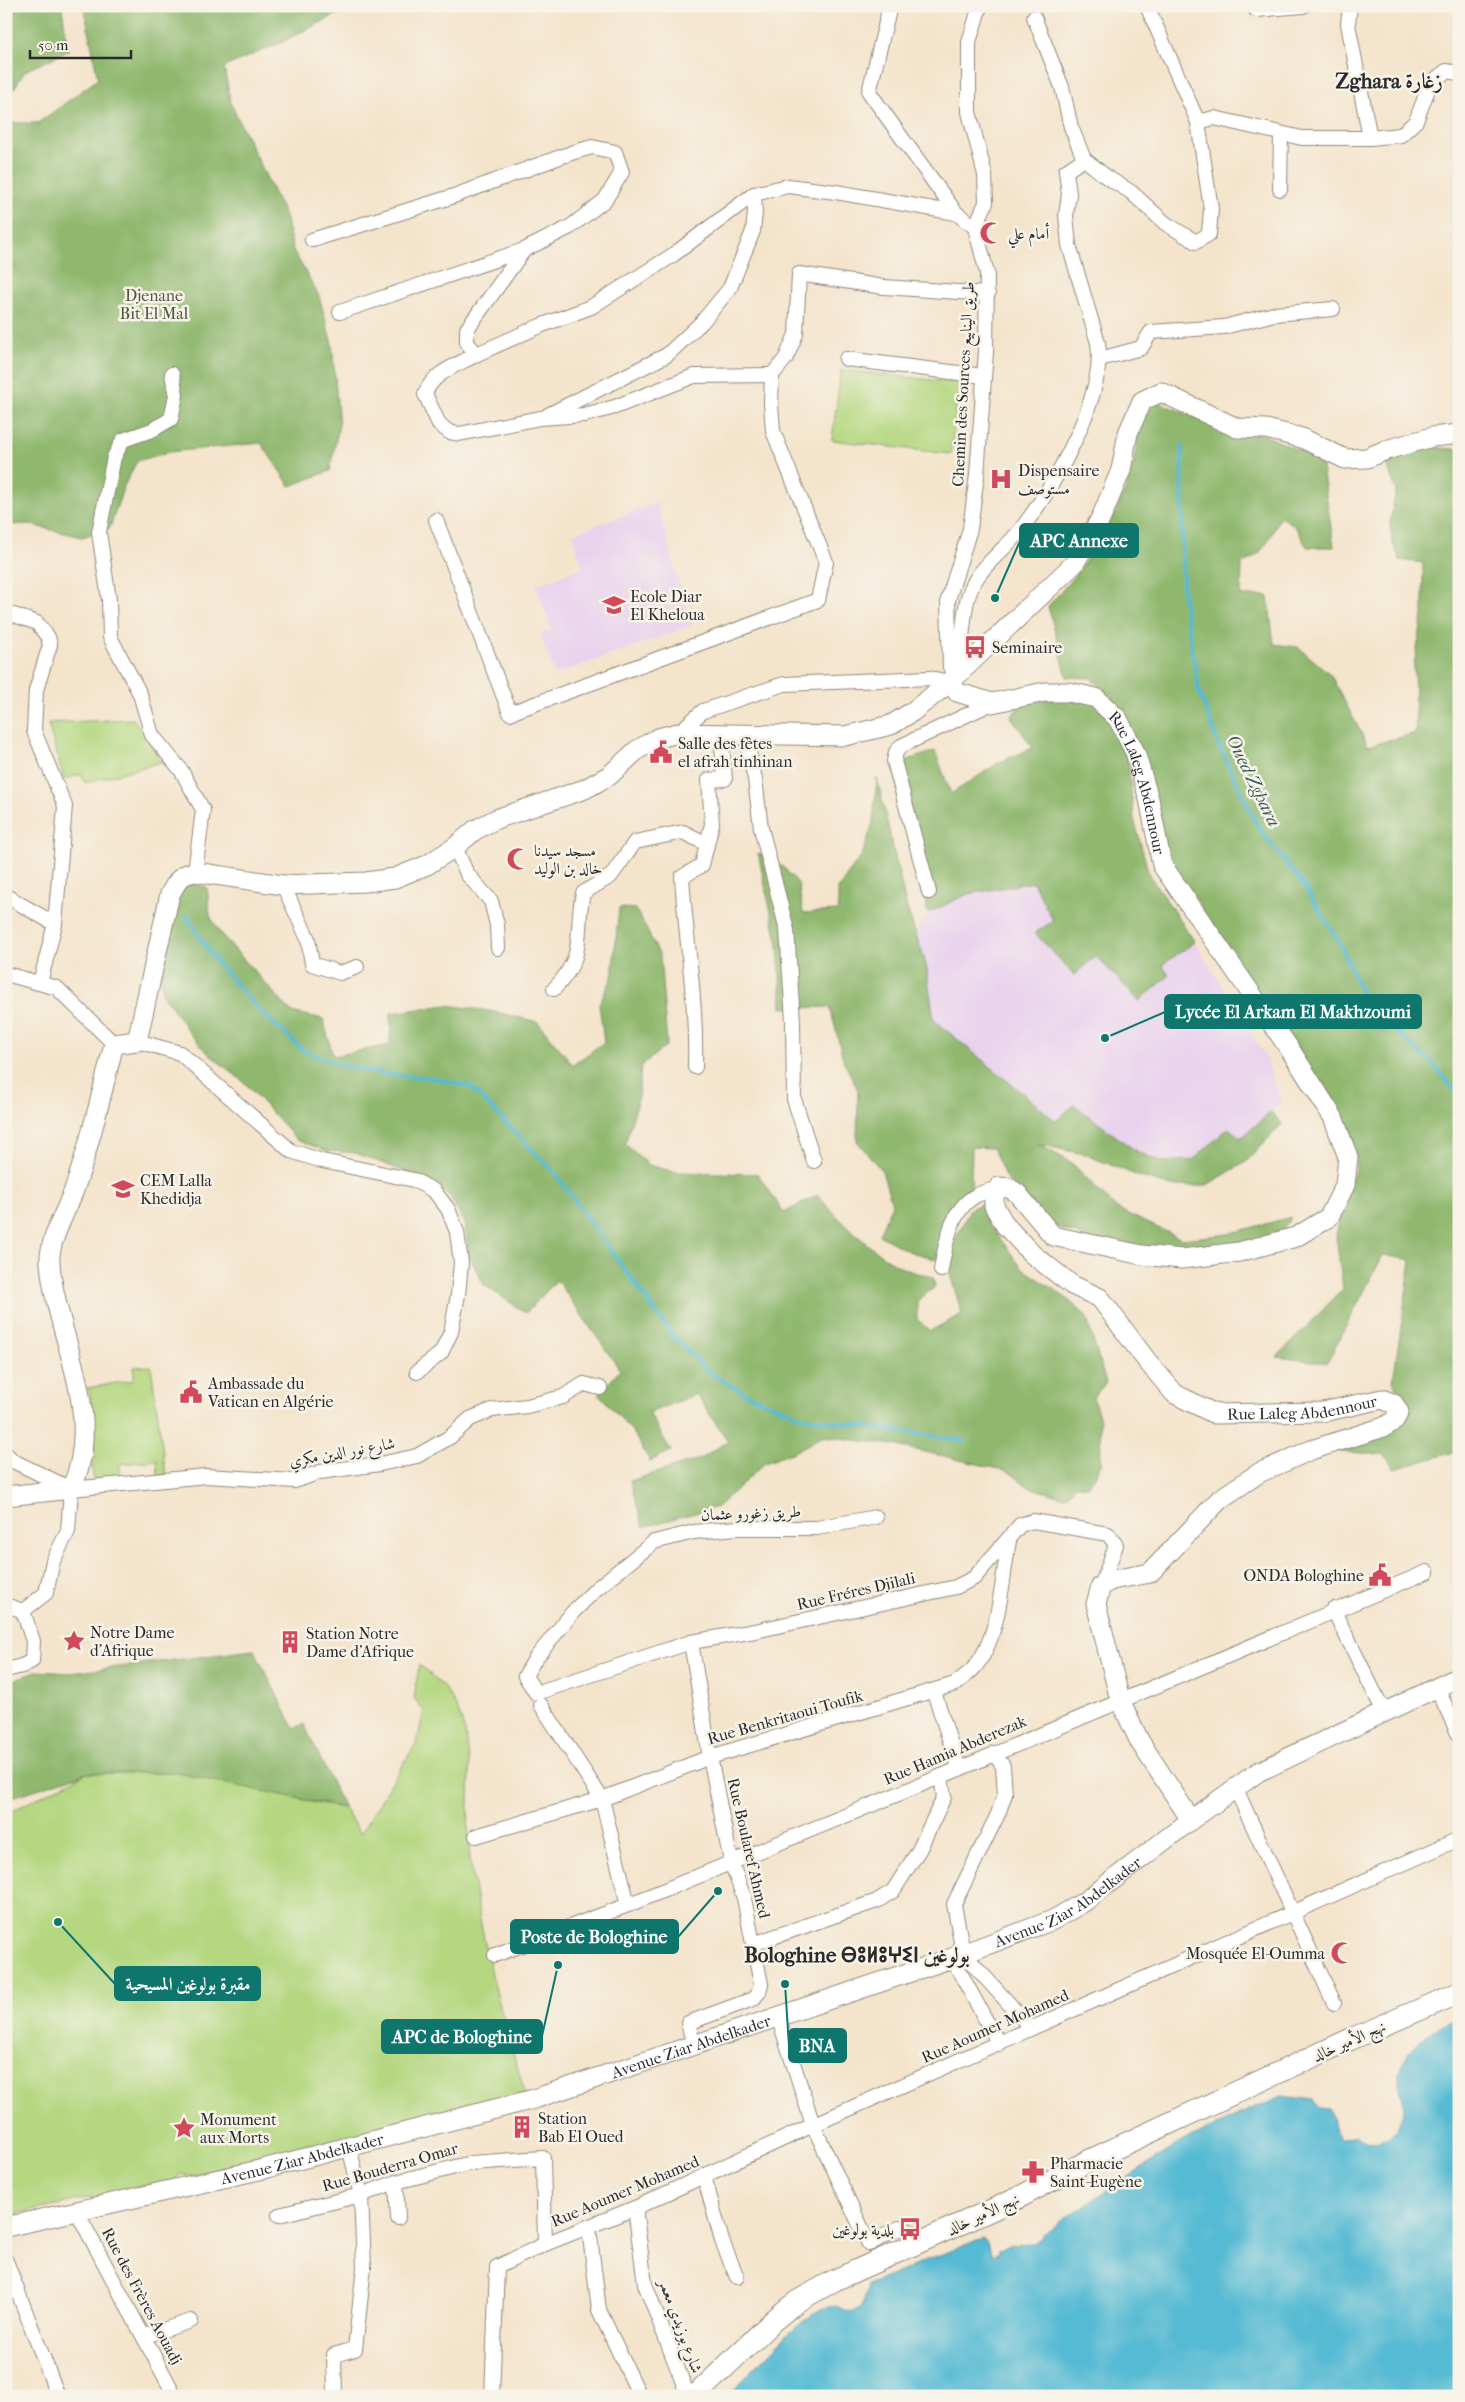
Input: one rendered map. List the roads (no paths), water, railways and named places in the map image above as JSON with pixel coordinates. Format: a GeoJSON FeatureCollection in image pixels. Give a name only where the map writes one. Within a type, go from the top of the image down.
{"type":"FeatureCollection","features":[{"type":"Feature","properties":{"kind":"main road","name":"نهج الأمير خالد"},"geometry":{"type":"LineString","coordinates":[[695,2396],[755,2336],[796,2302],[835,2280],[1016,2199],[1088,2161],[1313,2057],[1459,1993]]}},
{"type":"Feature","properties":{"kind":"street"},"geometry":{"type":"LineString","coordinates":[[890,6],[869,92],[956,214],[975,227],[986,203],[985,175],[969,103],[969,42],[980,6]]}},
{"type":"Feature","properties":{"kind":"street"},"geometry":{"type":"LineString","coordinates":[[1034,18],[1062,87],[1071,127],[1084,159],[1108,178],[1131,192],[1165,223],[1196,242],[1209,234],[1211,209],[1198,122],[1147,6]]}},
{"type":"Feature","properties":{"kind":"street"},"geometry":{"type":"LineString","coordinates":[[1256,10],[1304,6]]}},
{"type":"Feature","properties":{"kind":"street"},"geometry":{"type":"LineString","coordinates":[[1350,6],[1348,24],[1370,138]]}},
{"type":"Feature","properties":{"kind":"street"},"geometry":{"type":"LineString","coordinates":[[1198,122],[1214,118],[1302,138],[1370,138],[1400,135],[1416,121],[1430,84],[1446,71],[1459,73]]}},
{"type":"Feature","properties":{"kind":"street"},"geometry":{"type":"LineString","coordinates":[[1280,189],[1281,134]]}},
{"type":"Feature","properties":{"kind":"street"},"geometry":{"type":"LineString","coordinates":[[312,240],[451,197],[571,153],[592,147],[616,152],[622,172],[605,200],[570,227],[524,250],[402,293],[340,312]]}},
{"type":"Feature","properties":{"kind":"street"},"geometry":{"type":"LineString","coordinates":[[950,682],[961,646],[964,604],[978,576],[1021,530],[1043,499],[1064,462],[1084,416],[1099,374],[1098,343],[1069,246],[1066,215],[1070,194],[1066,171],[1084,159]]}},
{"type":"Feature","properties":{"kind":"street"},"geometry":{"type":"LineString","coordinates":[[772,375],[694,376],[616,407],[584,415],[540,418],[460,434],[449,432],[439,424],[426,394],[429,383],[439,374],[477,354],[540,326],[591,307],[672,255],[754,194],[788,186],[836,192],[956,214]]}},
{"type":"Feature","properties":{"kind":"street"},"geometry":{"type":"LineString","coordinates":[[540,418],[667,355],[702,322],[730,288],[753,231],[755,213],[754,194]]}},
{"type":"Feature","properties":{"kind":"street","name":"Chemin des Sources طريق الينابيع"},"geometry":{"type":"LineString","coordinates":[[950,682],[948,600],[970,529],[977,475],[988,294],[987,273],[975,227]]}},
{"type":"Feature","properties":{"kind":"street"},"geometry":{"type":"LineString","coordinates":[[477,354],[467,343],[467,329],[524,250]]}},
{"type":"Feature","properties":{"kind":"street"},"geometry":{"type":"LineString","coordinates":[[436,520],[510,713],[818,600],[826,562],[773,430],[772,375],[786,358],[796,334],[799,274],[884,286],[988,294]]}},
{"type":"Feature","properties":{"kind":"street"},"geometry":{"type":"LineString","coordinates":[[1100,360],[1141,348],[1152,332],[1224,327],[1274,314],[1333,309]]}},
{"type":"Feature","properties":{"kind":"street"},"geometry":{"type":"LineString","coordinates":[[846,359],[983,376]]}},
{"type":"Feature","properties":{"kind":"street"},"geometry":{"type":"LineString","coordinates":[[172,374],[176,394],[171,419],[152,430],[123,440],[114,457],[99,532],[109,600],[110,636],[140,694],[152,735],[181,770],[203,810],[195,872]]}},
{"type":"Feature","properties":{"kind":"street"},"geometry":{"type":"LineString","coordinates":[[137,1041],[170,894],[178,878],[185,873],[195,872],[283,885],[366,882],[395,878],[427,865],[455,847],[475,830],[496,819],[585,789],[610,775],[637,750],[658,738],[678,733],[845,736],[891,725],[912,712],[950,682],[1074,564],[1101,518],[1121,470],[1128,433],[1142,401],[1161,392],[1237,428],[1266,429],[1302,438],[1345,459],[1367,458],[1386,450],[1432,437],[1459,434]]}},
{"type":"Feature","properties":{"kind":"street"},"geometry":{"type":"LineString","coordinates":[[6,619],[10,614],[37,622],[48,637],[50,645],[36,690],[33,713],[34,731],[65,806],[55,924],[40,983]]}},
{"type":"Feature","properties":{"kind":"street"},"geometry":{"type":"LineString","coordinates":[[678,733],[703,711],[784,684],[930,678],[950,682]]}},
{"type":"Feature","properties":{"kind":"street","name":"Rue Laleg Abdennour"},"geometry":{"type":"LineString","coordinates":[[950,682],[957,692],[992,703],[1044,692],[1068,692],[1096,698],[1118,719],[1135,752],[1149,798],[1162,865],[1289,1048],[1333,1117],[1348,1157],[1345,1185],[1329,1217],[1296,1237],[1239,1252],[1182,1259],[1142,1255],[1053,1236],[1017,1193],[1009,1188],[999,1187],[994,1196],[994,1206],[1005,1225],[1032,1254],[1072,1285],[1100,1298],[1147,1361],[1176,1394],[1215,1414],[1323,1412],[1382,1399],[1394,1404],[1400,1412],[1394,1421],[1384,1427],[1312,1450],[1259,1473],[1220,1499],[1150,1573],[1112,1580],[1101,1586]]}},
{"type":"Feature","properties":{"kind":"street"},"geometry":{"type":"LineString","coordinates":[[929,892],[894,761],[896,752],[900,746],[992,703]]}},
{"type":"Feature","properties":{"kind":"street"},"geometry":{"type":"LineString","coordinates":[[695,1067],[696,1030],[682,877],[702,865],[712,824],[709,780],[725,778],[721,734]]}},
{"type":"Feature","properties":{"kind":"street"},"geometry":{"type":"LineString","coordinates":[[745,734],[755,779],[761,828],[787,930],[793,1021],[794,1099],[814,1161]]}},
{"type":"Feature","properties":{"kind":"street"},"geometry":{"type":"LineString","coordinates":[[554,989],[566,977],[576,959],[580,936],[579,911],[583,893],[611,876],[635,842],[683,832],[707,844]]}},
{"type":"Feature","properties":{"kind":"street"},"geometry":{"type":"LineString","coordinates":[[455,847],[467,874],[491,901],[497,925],[498,948]]}},
{"type":"Feature","properties":{"kind":"street"},"geometry":{"type":"LineString","coordinates":[[283,885],[308,939],[312,964],[340,973],[357,967]]}},
{"type":"Feature","properties":{"kind":"street"},"geometry":{"type":"LineString","coordinates":[[6,896],[55,924]]}},
{"type":"Feature","properties":{"kind":"street"},"geometry":{"type":"LineString","coordinates":[[6,974],[57,988],[114,1044]]}},
{"type":"Feature","properties":{"kind":"street"},"geometry":{"type":"LineString","coordinates":[[114,1044],[137,1041],[180,1053],[291,1151],[322,1161],[414,1180],[434,1191],[448,1209],[457,1232],[461,1264],[458,1296],[451,1332],[441,1353],[416,1372]]}},
{"type":"Feature","properties":{"kind":"street"},"geometry":{"type":"LineString","coordinates":[[23,1611],[46,1593],[53,1561],[68,1531],[74,1483],[85,1430],[72,1355],[57,1304],[50,1260],[57,1233],[75,1188],[114,1044]]}},
{"type":"Feature","properties":{"kind":"street"},"geometry":{"type":"LineString","coordinates":[[941,1270],[946,1239],[959,1211],[975,1196],[999,1187]]}},
{"type":"Feature","properties":{"kind":"street","name":"شارع نور الدين مكري"},"geometry":{"type":"LineString","coordinates":[[74,1483],[206,1476],[295,1481],[320,1472],[417,1456],[450,1437],[470,1419],[492,1410],[527,1406],[563,1397],[584,1384],[600,1388]]}},
{"type":"Feature","properties":{"kind":"street"},"geometry":{"type":"LineString","coordinates":[[6,1454],[13,1461],[74,1483]]}},
{"type":"Feature","properties":{"kind":"street"},"geometry":{"type":"LineString","coordinates":[[6,1496],[74,1483]]}},
{"type":"Feature","properties":{"kind":"street","name":"طريق زغورو عثمان"},"geometry":{"type":"LineString","coordinates":[[538,1699],[525,1676],[535,1659],[596,1589],[654,1542],[694,1532],[737,1528],[817,1528],[876,1518]]}},
{"type":"Feature","properties":{"kind":"street","name":"Rue Fréres Djilali"},"geometry":{"type":"LineString","coordinates":[[538,1699],[691,1642],[755,1631],[956,1587],[974,1578],[1009,1540],[1020,1524],[1033,1521],[1108,1534],[1116,1545],[1101,1586]]}},
{"type":"Feature","properties":{"kind":"street","name":"Rue Benkritaoui Toufik"},"geometry":{"type":"LineString","coordinates":[[476,1836],[602,1799],[710,1757],[934,1692],[955,1684],[974,1668],[985,1648],[996,1620],[1009,1540]]}},
{"type":"Feature","properties":{"kind":"street","name":"Rue Hamia Abderezak"},"geometry":{"type":"LineString","coordinates":[[495,1955],[628,1904],[959,1769],[994,1752],[1333,1609],[1427,1572]]}},
{"type":"Feature","properties":{"kind":"street"},"geometry":{"type":"LineString","coordinates":[[1101,1586],[1096,1604],[1120,1700],[1140,1742],[1191,1820]]}},
{"type":"Feature","properties":{"kind":"street"},"geometry":{"type":"LineString","coordinates":[[6,1605],[23,1611]]}},
{"type":"Feature","properties":{"kind":"street"},"geometry":{"type":"LineString","coordinates":[[1333,1609],[1384,1712]]}},
{"type":"Feature","properties":{"kind":"street"},"geometry":{"type":"LineString","coordinates":[[6,1670],[32,1661],[32,1641],[23,1611]]}},
{"type":"Feature","properties":{"kind":"street","name":"Rue Boularef Ahmed"},"geometry":{"type":"LineString","coordinates":[[691,1642],[710,1757],[731,1862],[744,1898],[761,1984],[759,1992],[753,1999],[688,2023],[694,2045]]}},
{"type":"Feature","properties":{"kind":"street","name":"Avenue Ziar Abdelkader"},"geometry":{"type":"LineString","coordinates":[[6,2227],[77,2212],[119,2200],[259,2170],[534,2099],[958,1956],[1053,1920],[1084,1902],[1191,1820],[1266,1768],[1459,1677]]}},
{"type":"Feature","properties":{"kind":"street"},"geometry":{"type":"LineString","coordinates":[[1437,1688],[1459,1735]]}},
{"type":"Feature","properties":{"kind":"street"},"geometry":{"type":"LineString","coordinates":[[934,1692],[959,1769]]}},
{"type":"Feature","properties":{"kind":"street"},"geometry":{"type":"LineString","coordinates":[[538,1699],[602,1799],[628,1904]]}},
{"type":"Feature","properties":{"kind":"street"},"geometry":{"type":"LineString","coordinates":[[994,1752],[1003,1766],[1005,1794],[998,1814],[954,1904],[958,1956],[999,2044]]}},
{"type":"Feature","properties":{"kind":"street"},"geometry":{"type":"LineString","coordinates":[[752,1944],[877,1901],[893,1891],[919,1850],[944,1797],[941,1776]]}},
{"type":"Feature","properties":{"kind":"street"},"geometry":{"type":"LineString","coordinates":[[1235,1788],[1334,2003]]}},
{"type":"Feature","properties":{"kind":"street","name":"Rue Aoumer Mohamed"},"geometry":{"type":"LineString","coordinates":[[492,2396],[498,2267],[545,2244],[635,2208],[813,2125],[1459,1839]]}},
{"type":"Feature","properties":{"kind":"street"},"geometry":{"type":"LineString","coordinates":[[958,1956],[1031,2028]]}},
{"type":"Feature","properties":{"kind":"street"},"geometry":{"type":"LineString","coordinates":[[778,2016],[813,2125],[869,2244],[899,2228],[931,2238]]}},
{"type":"Feature","properties":{"kind":"street"},"geometry":{"type":"LineString","coordinates":[[335,2396],[334,2355],[355,2349],[364,2267],[361,2195],[350,2147]]}},
{"type":"Feature","properties":{"kind":"street","name":"Rue Bouderra Omar"},"geometry":{"type":"LineString","coordinates":[[279,2215],[361,2195],[396,2182],[471,2163],[543,2158],[545,2244]]}},
{"type":"Feature","properties":{"kind":"street"},"geometry":{"type":"LineString","coordinates":[[704,2176],[722,2241],[737,2277]]}},
{"type":"Feature","properties":{"kind":"street"},"geometry":{"type":"LineString","coordinates":[[396,2182],[398,2218]]}},
{"type":"Feature","properties":{"kind":"street","name":"شارع بوزيدي معمر"},"geometry":{"type":"LineString","coordinates":[[635,2208],[645,2284],[688,2396]]}},
{"type":"Feature","properties":{"kind":"street","name":"Rue des Frères Aouadj"},"geometry":{"type":"LineString","coordinates":[[77,2212],[145,2336],[175,2396]]}},
{"type":"Feature","properties":{"kind":"street"},"geometry":{"type":"LineString","coordinates":[[589,2228],[599,2310],[640,2396]]}},
{"type":"Feature","properties":{"kind":"street"},"geometry":{"type":"LineString","coordinates":[[6,2261],[58,2396]]}},
{"type":"Feature","properties":{"kind":"street"},"geometry":{"type":"LineString","coordinates":[[145,2336],[191,2321]]}},
{"type":"Feature","properties":{"kind":"water"},"geometry":{"type":"Polygon","coordinates":[[[1459,2016],[1459,2396],[728,2396],[801,2323],[825,2307],[832,2306],[855,2311],[860,2308],[864,2300],[868,2285],[982,2238],[986,2240],[993,2255],[999,2253],[998,2250],[1012,2244],[1034,2243],[1062,2220],[1178,2144],[1281,2096],[1313,2100],[1320,2108],[1328,2109],[1332,2117],[1337,2141],[1355,2135],[1360,2139],[1370,2142],[1376,2142],[1389,2137],[1396,2130],[1403,2115],[1404,2108],[1399,2080],[1402,2064],[1407,2055],[1423,2038],[1459,2016]]]}},
{"type":"Feature","properties":{"kind":"waterway","name":"Oued Zghara"},"geometry":{"type":"LineString","coordinates":[[1182,446],[1183,596],[1199,691],[1220,748],[1259,828],[1306,889],[1341,945],[1363,996],[1402,1037],[1433,1064],[1459,1095]]}},
{"type":"Feature","properties":{"kind":"waterway"},"geometry":{"type":"LineString","coordinates":[[186,915],[214,959],[256,1007],[304,1051],[341,1065],[383,1074],[433,1078],[471,1087],[555,1173],[673,1336],[710,1373],[748,1395],[803,1417],[965,1441]]}},
{"type":"Feature","properties":{"kind":"place","name":"أمام علي"},"geometry":{"type":"Point","coordinates":[991,233]}},
{"type":"Feature","properties":{"kind":"place","name":"Dispensaire مستوصف"},"geometry":{"type":"Point","coordinates":[1001,479]}},
{"type":"Feature","properties":{"kind":"place","name":"APC Annexe"},"geometry":{"type":"Point","coordinates":[995,598]}},
{"type":"Feature","properties":{"kind":"place","name":"Ecole Diar El Kheloua"},"geometry":{"type":"Point","coordinates":[614,605]}},
{"type":"Feature","properties":{"kind":"place","name":"Seminaire"},"geometry":{"type":"Point","coordinates":[975,647]}},
{"type":"Feature","properties":{"kind":"place","name":"Salle des fêtes el afrah tinhinan"},"geometry":{"type":"Point","coordinates":[661,752]}},
{"type":"Feature","properties":{"kind":"place","name":"مسجد سيدنا خالد بن الوليد"},"geometry":{"type":"Point","coordinates":[518,859]}},
{"type":"Feature","properties":{"kind":"place","name":"Lycée El Arkam El Makhzoumi"},"geometry":{"type":"Point","coordinates":[1105,1038]}},
{"type":"Feature","properties":{"kind":"place","name":"CEM Lalla Khedidja"},"geometry":{"type":"Point","coordinates":[123,1189]}},
{"type":"Feature","properties":{"kind":"place","name":"Ambassade du Vatican en Algérie"},"geometry":{"type":"Point","coordinates":[191,1392]}},
{"type":"Feature","properties":{"kind":"place","name":"ONDA Bologhine"},"geometry":{"type":"Point","coordinates":[1380,1575]}},
{"type":"Feature","properties":{"kind":"place","name":"Notre Dame d'Afrique"},"geometry":{"type":"Point","coordinates":[74,1641]}},
{"type":"Feature","properties":{"kind":"place","name":"Station Notre Dame d'Afrique"},"geometry":{"type":"Point","coordinates":[290,1642]}},
{"type":"Feature","properties":{"kind":"place","name":"Poste de Bologhine"},"geometry":{"type":"Point","coordinates":[718,1891]}},
{"type":"Feature","properties":{"kind":"place","name":"مقبرة بولوغين المسيحية"},"geometry":{"type":"Point","coordinates":[58,1922]}},
{"type":"Feature","properties":{"kind":"place","name":"Mosquée El-Oumma"},"geometry":{"type":"Point","coordinates":[1342,1953]}},
{"type":"Feature","properties":{"kind":"place","name":"APC de Bologhine"},"geometry":{"type":"Point","coordinates":[558,1965]}},
{"type":"Feature","properties":{"kind":"place","name":"BNA"},"geometry":{"type":"Point","coordinates":[785,1984]}},
{"type":"Feature","properties":{"kind":"place","name":"Station Bab El Oued"},"geometry":{"type":"Point","coordinates":[522,2127]}},
{"type":"Feature","properties":{"kind":"place","name":"Monument aux Morts"},"geometry":{"type":"Point","coordinates":[184,2128]}},
{"type":"Feature","properties":{"kind":"place","name":"Pharmacie Saint-Eugène"},"geometry":{"type":"Point","coordinates":[1033,2172]}},
{"type":"Feature","properties":{"kind":"place","name":"بلدية بولوغين"},"geometry":{"type":"Point","coordinates":[910,2229]}},
{"type":"Feature","properties":{"kind":"district","name":"Zghara زغارة"},"geometry":{"type":"Point","coordinates":[1389,81]}},
{"type":"Feature","properties":{"kind":"district","name":"Bologhine ⴱⵓⵍⵓⵖⵉⵏ بولوغين"},"geometry":{"type":"Point","coordinates":[857,1955]}},
{"type":"Feature","properties":{"kind":"park label","name":"Djenane Bit El Mal"},"geometry":{"type":"Point","coordinates":[154,304]}}]}
